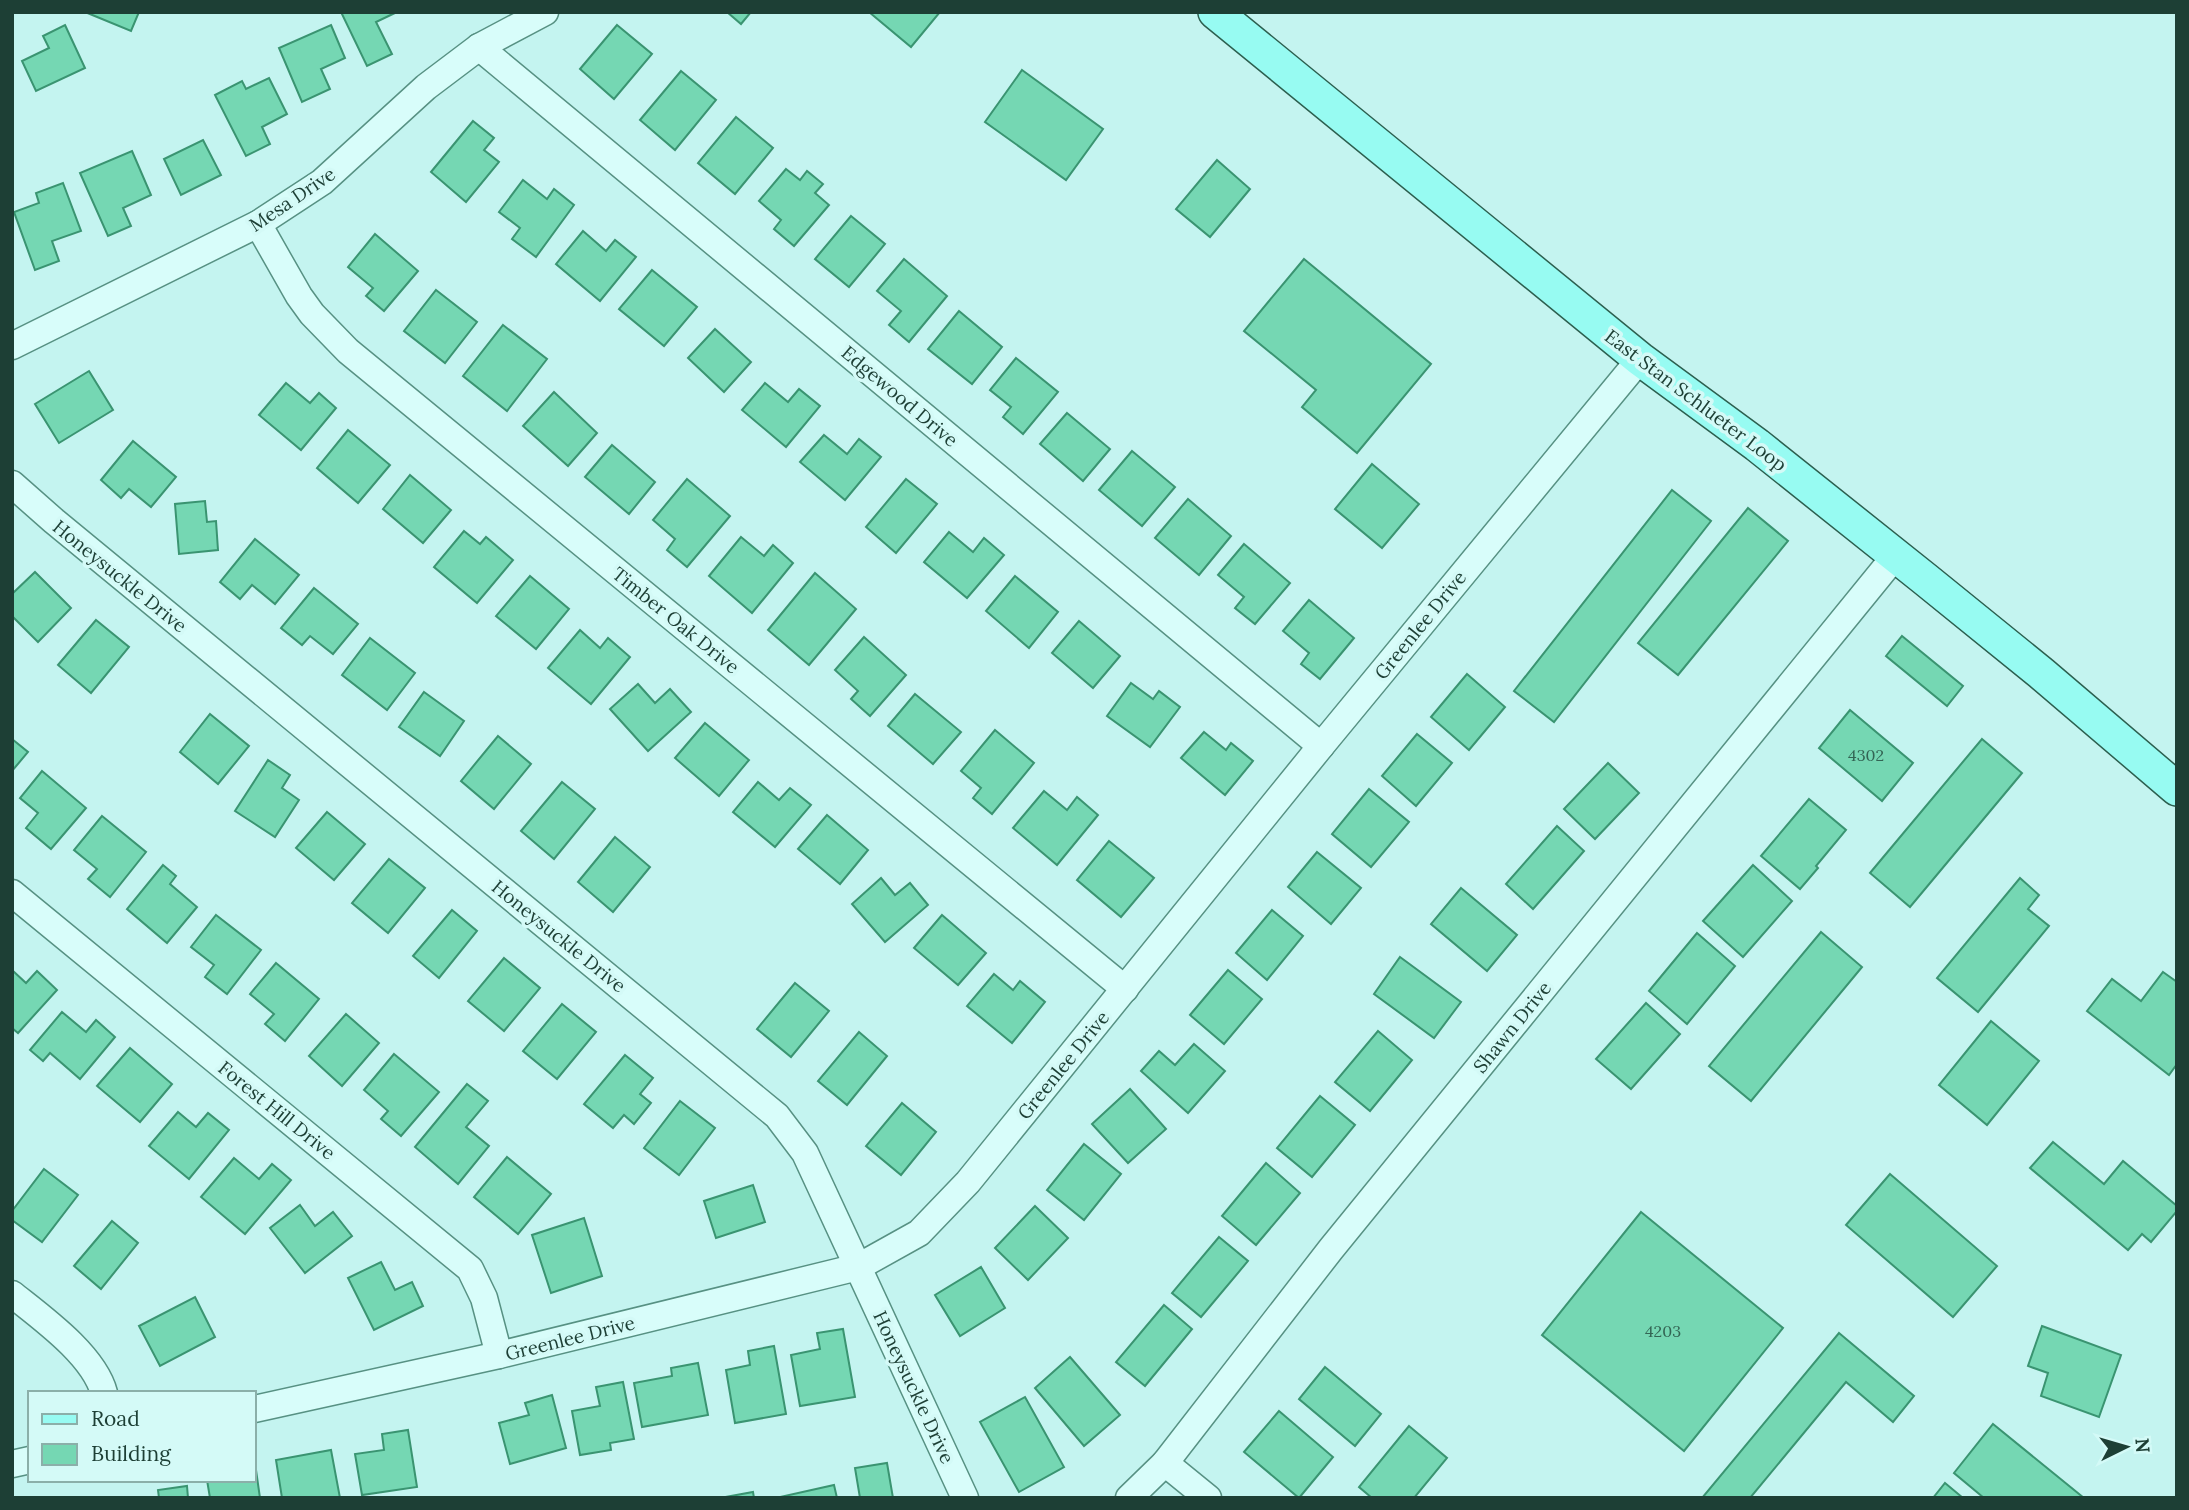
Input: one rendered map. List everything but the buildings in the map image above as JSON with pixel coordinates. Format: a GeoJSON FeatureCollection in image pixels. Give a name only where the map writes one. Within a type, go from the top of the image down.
{"type":"FeatureCollection","features":[{"type":"Feature","properties":{"kind":"main road","name":"East Stan Schlueter Loop"},"geometry":{"type":"LineString","coordinates":[[1215,12],[1640,359],[1756,445],[1896,555],[2041,673],[2177,789]]}},
{"type":"Feature","properties":{"kind":"street","name":"Mesa Drive"},"geometry":{"type":"LineString","coordinates":[[12,346],[258,224],[322,182],[426,87],[480,47],[545,12]]}},
{"type":"Feature","properties":{"kind":"street","name":"Edgewood Drive"},"geometry":{"type":"LineString","coordinates":[[480,47],[1321,746]]}},
{"type":"Feature","properties":{"kind":"street","name":"Timber Oak Drive"},"geometry":{"type":"LineString","coordinates":[[258,224],[299,296],[312,314],[348,351],[1125,989]]}},
{"type":"Feature","properties":{"kind":"street","name":"Greenlee Drive"},"geometry":{"type":"LineString","coordinates":[[256,1409],[499,1355],[858,1267],[919,1233],[968,1182],[1321,746],[1640,359]]}},
{"type":"Feature","properties":{"kind":"street","name":"Honeysuckle Drive"},"geometry":{"type":"LineString","coordinates":[[12,484],[776,1116],[805,1153],[965,1498]]}},
{"type":"Feature","properties":{"kind":"street","name":"Shawn Drive"},"geometry":{"type":"LineString","coordinates":[[1129,1498],[1165,1463],[1331,1249],[1896,555]]}},
{"type":"Feature","properties":{"kind":"street","name":"Forest Hill Drive"},"geometry":{"type":"LineString","coordinates":[[12,893],[470,1269],[484,1298],[499,1355]]}},
{"type":"Feature","properties":{"kind":"street"},"geometry":{"type":"LineString","coordinates":[[12,1294],[65,1337],[101,1380],[104,1391]]}},
{"type":"Feature","properties":{"kind":"street"},"geometry":{"type":"LineString","coordinates":[[1165,1463],[1208,1498]]}}]}
